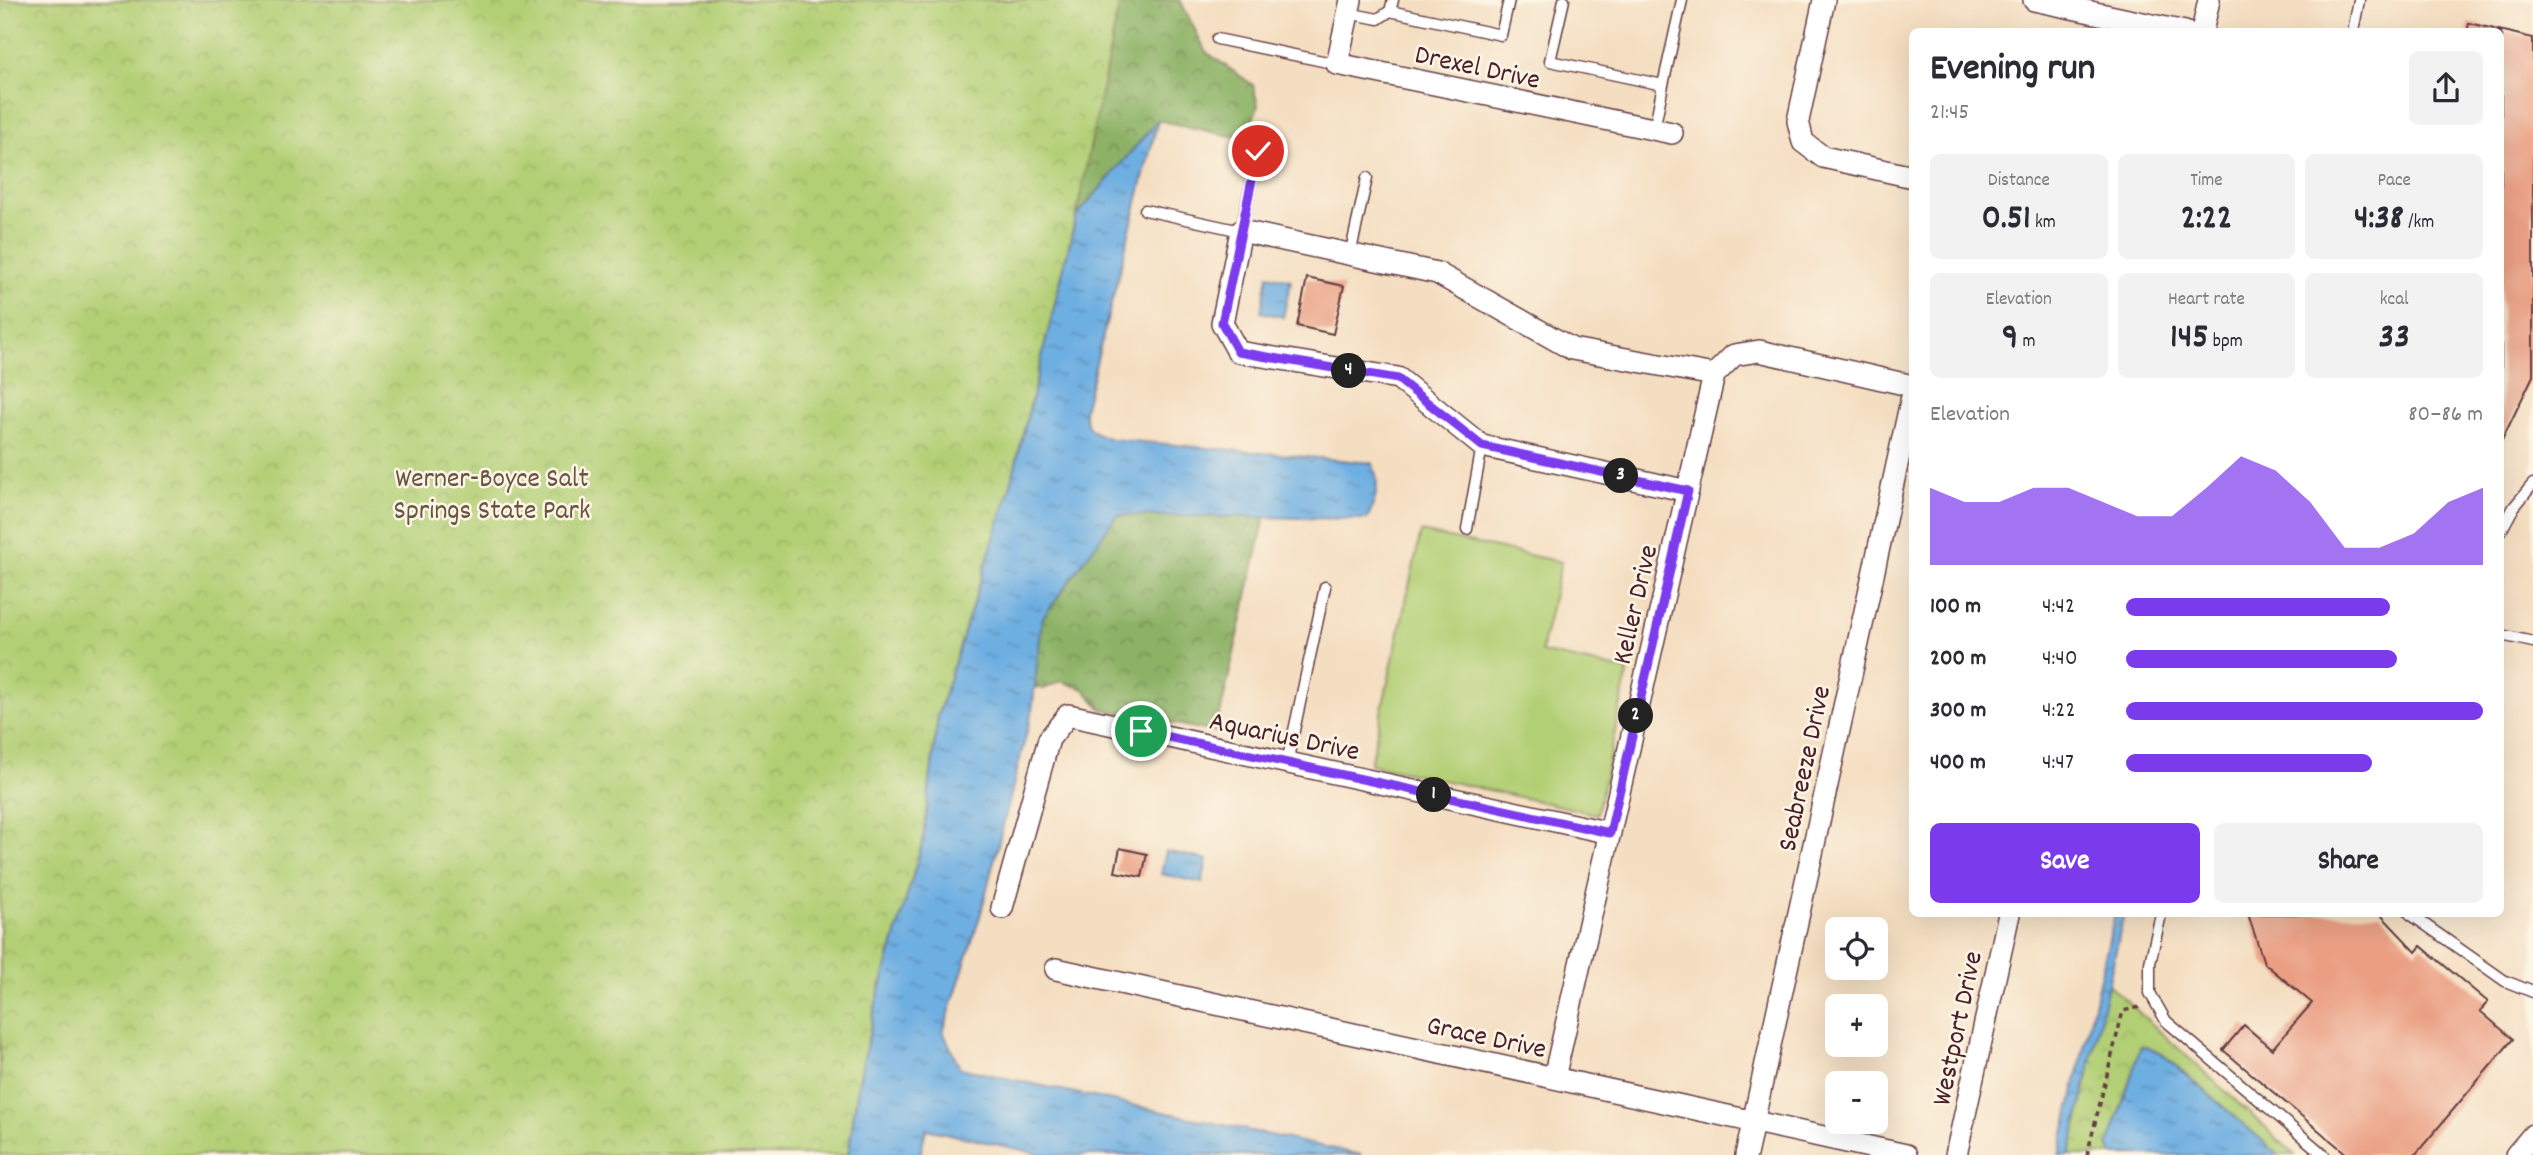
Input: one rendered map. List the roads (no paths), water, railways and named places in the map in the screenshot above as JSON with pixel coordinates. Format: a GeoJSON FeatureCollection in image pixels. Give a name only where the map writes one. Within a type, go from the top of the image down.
{"type":"FeatureCollection","features":[{"type":"Feature","properties":{"kind":"street"},"geometry":{"type":"LineString","coordinates":[[1824,0],[1798,121],[1802,142],[1823,157],[1909,176]]}},
{"type":"Feature","properties":{"kind":"street"},"geometry":{"type":"LineString","coordinates":[[2034,0],[2166,28]]}},
{"type":"Feature","properties":{"kind":"street"},"geometry":{"type":"LineString","coordinates":[[2203,28],[2209,0]]}},
{"type":"Feature","properties":{"kind":"street"},"geometry":{"type":"LineString","coordinates":[[1337,64],[1350,7]]}},
{"type":"Feature","properties":{"kind":"street","name":"Drexel Drive"},"geometry":{"type":"LineString","coordinates":[[1337,64],[1663,132]]}},
{"type":"Feature","properties":{"kind":"street"},"geometry":{"type":"LineString","coordinates":[[1688,491],[1482,446],[1398,379],[1238,352],[1222,323],[1241,231],[1437,274],[1572,349],[1714,375],[1734,355],[1759,351],[1909,385]]}},
{"type":"Feature","properties":{"kind":"street","name":"Keller Drive"},"geometry":{"type":"LineString","coordinates":[[1554,1078],[1714,375]]}},
{"type":"Feature","properties":{"kind":"street","name":"Seabreeze Drive"},"geometry":{"type":"LineString","coordinates":[[1746,1155],[1909,410]]}},
{"type":"Feature","properties":{"kind":"street","name":"Aquarius Drive"},"geometry":{"type":"LineString","coordinates":[[1002,908],[1049,739],[1068,715],[1610,833]]}},
{"type":"Feature","properties":{"kind":"street","name":"Westport Drive"},"geometry":{"type":"LineString","coordinates":[[1955,1155],[2007,917]]}},
{"type":"Feature","properties":{"kind":"street","name":"Grace Drive"},"geometry":{"type":"LineString","coordinates":[[1056,970],[1906,1155]]}},
{"type":"Feature","properties":{"kind":"street"},"geometry":{"type":"LineString","coordinates":[[2516,1155],[2533,1135]]}},
{"type":"Feature","properties":{"kind":"lane"},"geometry":{"type":"LineString","coordinates":[[1350,7],[1378,19],[1392,5],[1501,35],[1509,0]]}},
{"type":"Feature","properties":{"kind":"lane"},"geometry":{"type":"LineString","coordinates":[[1564,0],[1550,61],[1663,86]]}},
{"type":"Feature","properties":{"kind":"lane"},"geometry":{"type":"LineString","coordinates":[[1663,132],[1663,86],[1682,0]]}},
{"type":"Feature","properties":{"kind":"lane"},"geometry":{"type":"LineString","coordinates":[[2354,28],[2360,0]]}},
{"type":"Feature","properties":{"kind":"lane"},"geometry":{"type":"LineString","coordinates":[[1217,39],[1337,64]]}},
{"type":"Feature","properties":{"kind":"lane"},"geometry":{"type":"LineString","coordinates":[[1145,211],[1241,231],[1258,151]]}},
{"type":"Feature","properties":{"kind":"lane"},"geometry":{"type":"LineString","coordinates":[[1350,255],[1367,178]]}},
{"type":"Feature","properties":{"kind":"lane"},"geometry":{"type":"LineString","coordinates":[[1467,529],[1482,446]]}},
{"type":"Feature","properties":{"kind":"lane"},"geometry":{"type":"LineString","coordinates":[[2504,525],[2514,507],[2533,484]]}},
{"type":"Feature","properties":{"kind":"lane"},"geometry":{"type":"LineString","coordinates":[[1287,763],[1325,587]]}},
{"type":"Feature","properties":{"kind":"lane"},"geometry":{"type":"LineString","coordinates":[[2504,636],[2533,642]]}},
{"type":"Feature","properties":{"kind":"lane"},"geometry":{"type":"LineString","coordinates":[[2160,917],[2150,963],[2150,993],[2166,1021],[2324,1155]]}},
{"type":"Feature","properties":{"kind":"lane"},"geometry":{"type":"LineString","coordinates":[[2414,917],[2505,981],[2533,992]]}},
{"type":"Feature","properties":{"kind":"water"},"geometry":{"type":"Polygon","coordinates":[[[1158,120],[1084,410],[1088,427],[1111,439],[1372,463],[1377,484],[1375,498],[1367,519],[1117,515],[1042,619],[1032,711],[980,916],[943,1032],[960,1068],[1362,1155],[1046,1155],[926,1129],[920,1155],[848,1155],[858,1086],[875,1007],[923,841],[938,715],[1010,488],[1076,217],[1158,120]]]}},
{"type":"Feature","properties":{"kind":"water"},"geometry":{"type":"Polygon","coordinates":[[[1268,275],[1291,280],[1283,317],[1261,312],[1268,275]]]}},
{"type":"Feature","properties":{"kind":"water"},"geometry":{"type":"Polygon","coordinates":[[[1166,851],[1207,860],[1202,883],[1161,874],[1166,851]]]}},
{"type":"Feature","properties":{"kind":"water"},"geometry":{"type":"Polygon","coordinates":[[[2114,917],[2123,917],[2070,1155],[2059,1155],[2114,917]]]}},
{"type":"Feature","properties":{"kind":"water"},"geometry":{"type":"Polygon","coordinates":[[[2141,1046],[2160,1052],[2279,1155],[2114,1155],[2108,1146],[2141,1046]]]}},
{"type":"Feature","properties":{"kind":"park label","name":"Werner-Boyce Salt Springs State Park"},"geometry":{"type":"Point","coordinates":[492,492]}}]}
